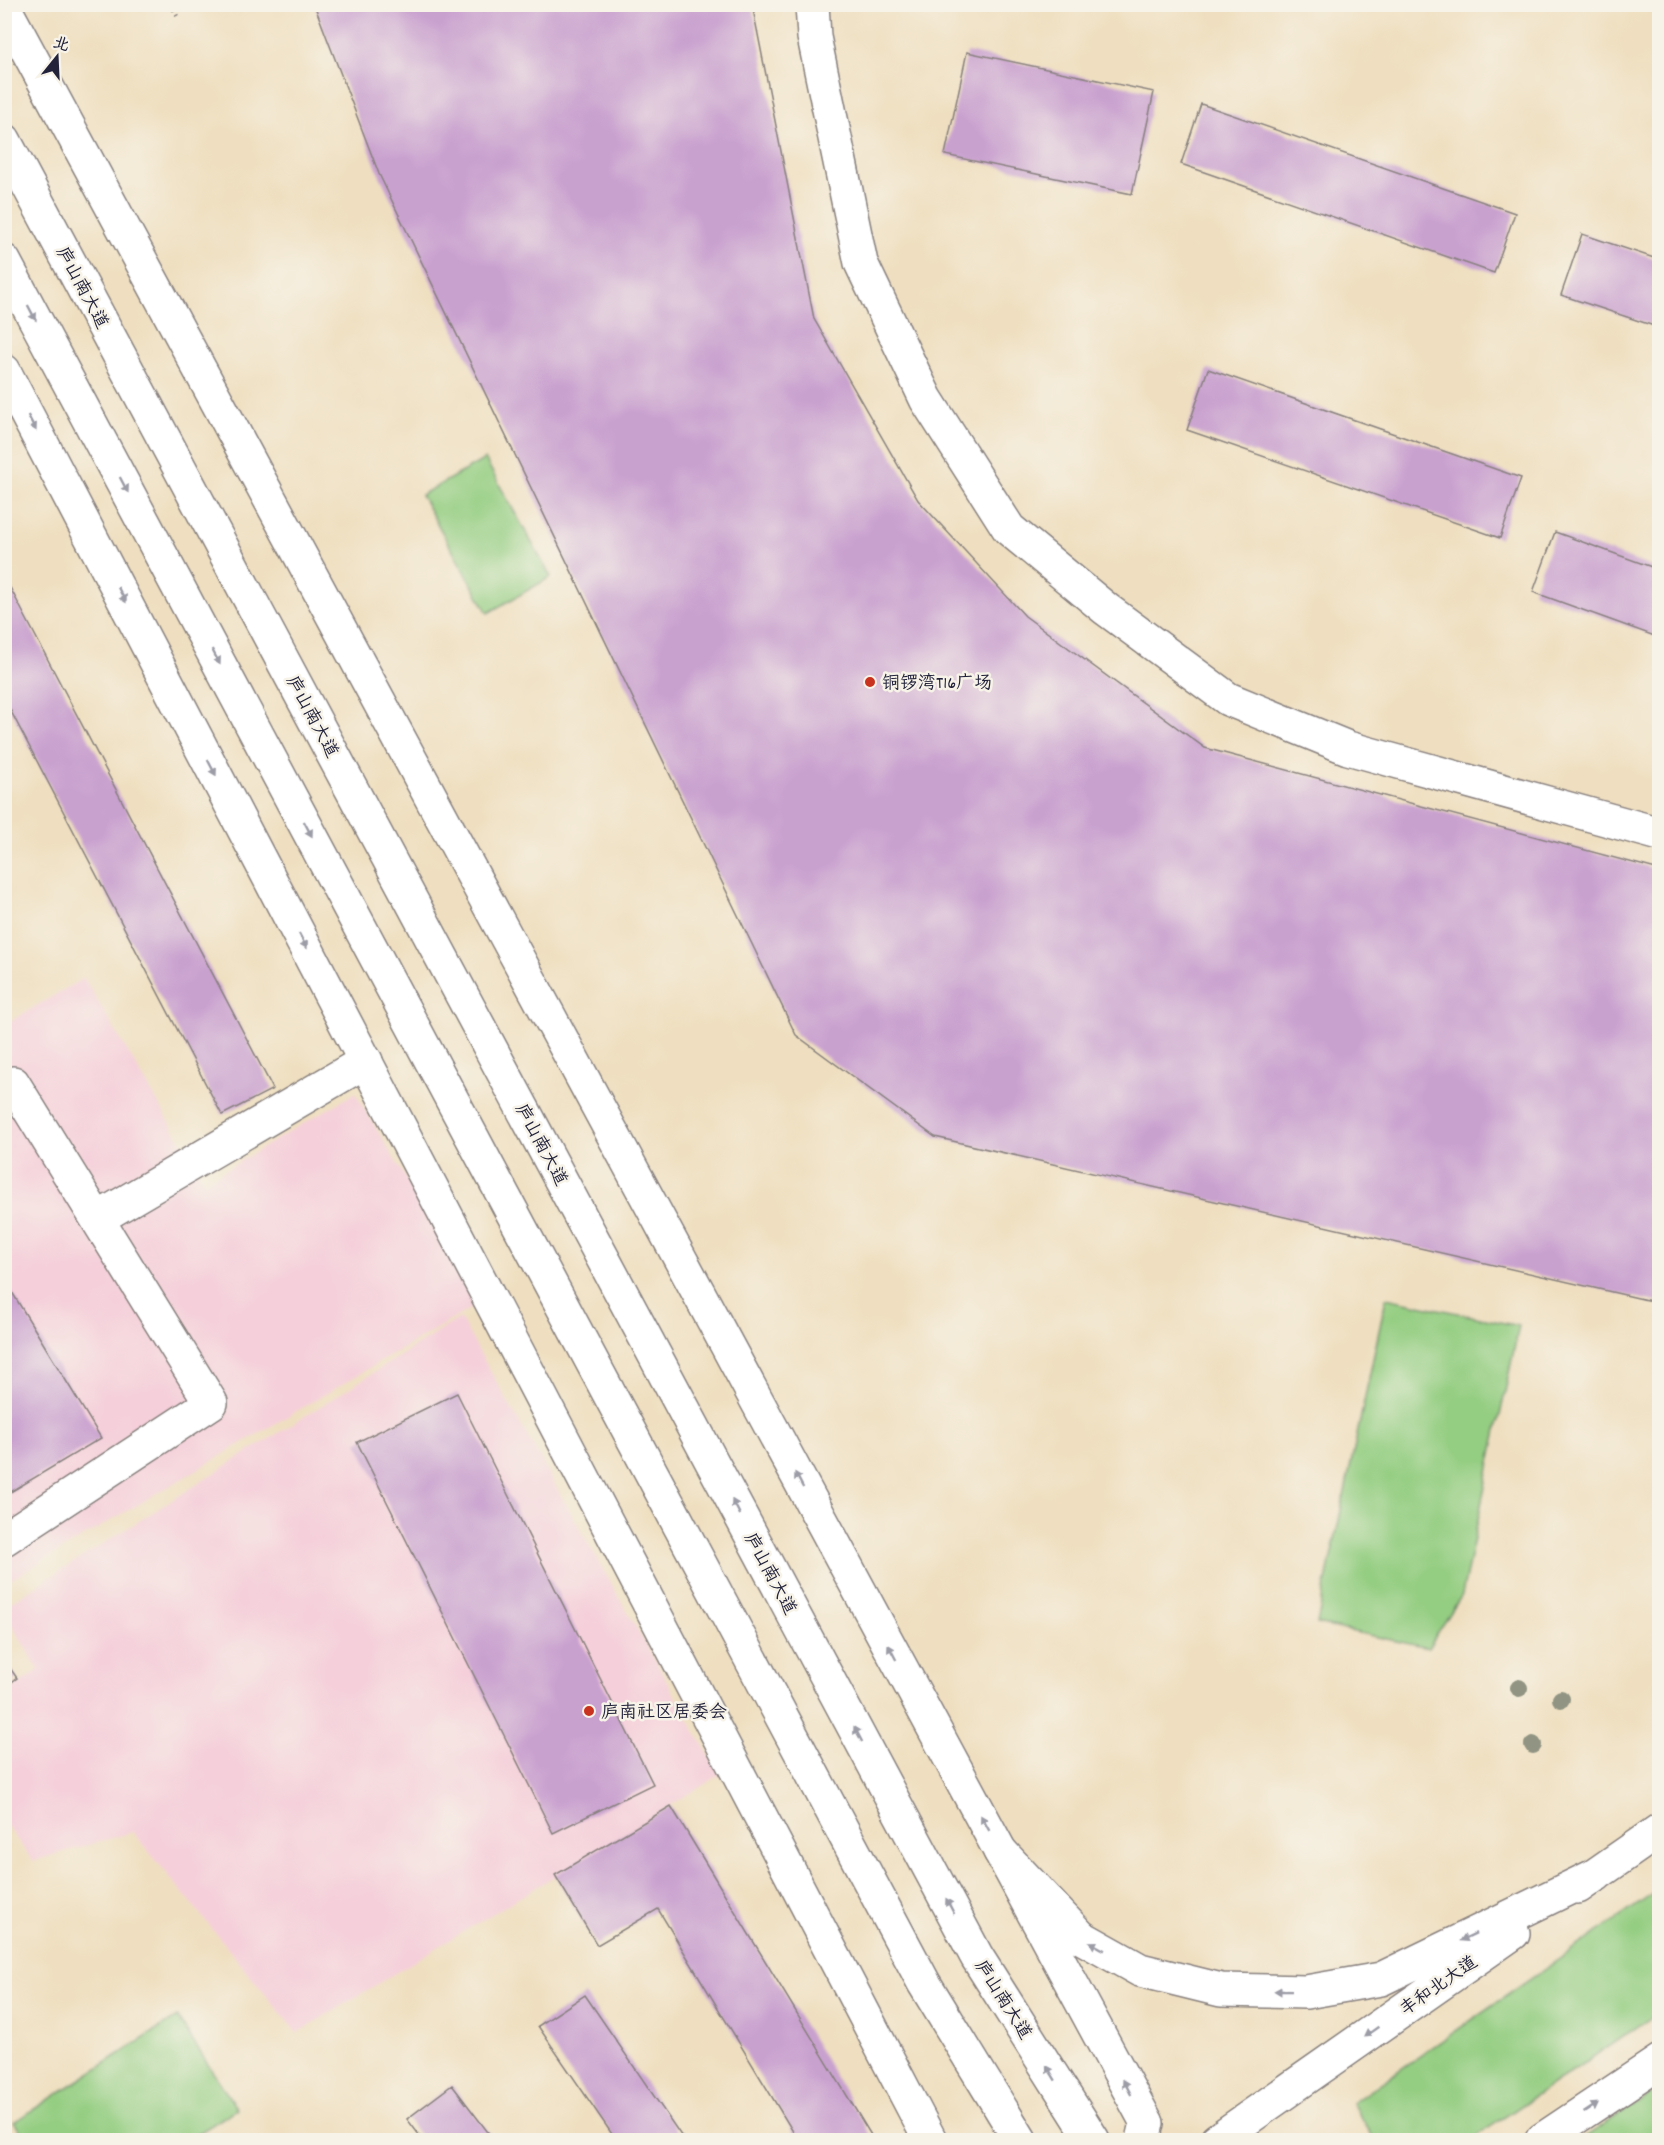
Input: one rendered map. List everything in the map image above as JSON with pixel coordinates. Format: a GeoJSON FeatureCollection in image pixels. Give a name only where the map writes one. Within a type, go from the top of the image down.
{"type":"FeatureCollection","features":[{"type":"Feature","properties":{"kind":"main road"},"geometry":{"type":"LineString","coordinates":[[812,4],[814,37],[861,263],[926,399],[1009,529],[1106,609],[1228,699],[1348,748],[1659,834]]}},
{"type":"Feature","properties":{"kind":"main road"},"geometry":{"type":"LineString","coordinates":[[4,7],[1147,2123],[1143,2140]]}},
{"type":"Feature","properties":{"kind":"main road","name":"庐山南大道"},"geometry":{"type":"LineString","coordinates":[[4,140],[977,1957],[1093,2140]]}},
{"type":"Feature","properties":{"kind":"main road"},"geometry":{"type":"LineString","coordinates":[[4,261],[924,1983],[1020,2140]]}},
{"type":"Feature","properties":{"kind":"main road"},"geometry":{"type":"LineString","coordinates":[[4,371],[930,2140]]}},
{"type":"Feature","properties":{"kind":"main road"},"geometry":{"type":"LineString","coordinates":[[97,1219],[366,1061]]}},
{"type":"Feature","properties":{"kind":"main road"},"geometry":{"type":"LineString","coordinates":[[4,1088],[13,1083],[211,1402],[4,1539]]}},
{"type":"Feature","properties":{"kind":"main road","name":"丰和北大道"},"geometry":{"type":"LineString","coordinates":[[1217,2140],[1659,1830]]}},
{"type":"Feature","properties":{"kind":"main road"},"geometry":{"type":"LineString","coordinates":[[1000,1851],[1082,1938],[1140,1970],[1221,1990],[1306,1992],[1381,1979],[1596,1875]]}},
{"type":"Feature","properties":{"kind":"main road"},"geometry":{"type":"LineString","coordinates":[[1542,2140],[1659,2061]]}},
{"type":"Feature","properties":{"kind":"path"},"geometry":{"type":"LineString","coordinates":[[171,4],[177,16]]}},
{"type":"Feature","properties":{"kind":"shaded area"},"geometry":{"type":"Polygon","coordinates":[[[84,978],[205,1182],[355,1093],[480,1303],[5,1583],[4,1025],[84,978]]]}},
{"type":"Feature","properties":{"kind":"shaded area"},"geometry":{"type":"Polygon","coordinates":[[[460,1318],[720,1775],[297,2033],[133,1832],[33,1861],[5,1823],[5,1693],[39,1670],[5,1613],[5,1606],[460,1318]]]}},
{"type":"Feature","properties":{"kind":"green space"},"geometry":{"type":"Polygon","coordinates":[[[485,459],[551,577],[488,613],[421,495],[485,459]]]}},
{"type":"Feature","properties":{"kind":"green space"},"geometry":{"type":"Polygon","coordinates":[[[1386,1298],[1519,1326],[1462,1595],[1428,1648],[1317,1624],[1386,1298]]]}},
{"type":"Feature","properties":{"kind":"green space"},"geometry":{"type":"Polygon","coordinates":[[[1659,1890],[1659,2012],[1471,2140],[1375,2140],[1352,2103],[1659,1890]]]}},
{"type":"Feature","properties":{"kind":"green space"},"geometry":{"type":"Polygon","coordinates":[[[177,2017],[237,2109],[188,2140],[26,2140],[14,2122],[177,2017]]]}},
{"type":"Feature","properties":{"kind":"green space"},"geometry":{"type":"Polygon","coordinates":[[[1659,2088],[1659,2140],[1582,2140],[1585,2137],[1659,2088]]]}},
{"type":"Feature","properties":{"kind":"building","name":"铜锣湾T16广场"},"geometry":{"type":"Polygon","coordinates":[[[314,4],[752,4],[814,319],[918,500],[1025,616],[1205,748],[1660,870],[1660,1303],[935,1137],[796,1035],[379,174],[314,4]]]}},
{"type":"Feature","properties":{"kind":"building"},"geometry":{"type":"Polygon","coordinates":[[[967,52],[1154,92],[1132,194],[945,155],[967,52]]]}},
{"type":"Feature","properties":{"kind":"building"},"geometry":{"type":"Polygon","coordinates":[[[1201,104],[1515,213],[1494,273],[1181,164],[1201,104]]]}},
{"type":"Feature","properties":{"kind":"building"},"geometry":{"type":"Polygon","coordinates":[[[1582,234],[1660,260],[1660,328],[1561,295],[1582,234]]]}},
{"type":"Feature","properties":{"kind":"building"},"geometry":{"type":"Polygon","coordinates":[[[1208,369],[1521,478],[1500,538],[1187,430],[1208,369]]]}},
{"type":"Feature","properties":{"kind":"building"},"geometry":{"type":"Polygon","coordinates":[[[1555,532],[1660,570],[1660,638],[1533,592],[1555,532]]]}},
{"type":"Feature","properties":{"kind":"building"},"geometry":{"type":"Polygon","coordinates":[[[4,576],[273,1089],[222,1115],[4,698],[4,576]]]}},
{"type":"Feature","properties":{"kind":"building"},"geometry":{"type":"Polygon","coordinates":[[[4,1279],[101,1438],[4,1496],[4,1279]]]}},
{"type":"Feature","properties":{"kind":"building"},"geometry":{"type":"Polygon","coordinates":[[[457,1393],[653,1784],[553,1833],[357,1442],[457,1393]]]}},
{"type":"Feature","properties":{"kind":"building"},"geometry":{"type":"Polygon","coordinates":[[[5,1661],[17,1678],[5,1687],[5,1661]]]}},
{"type":"Feature","properties":{"kind":"building"},"geometry":{"type":"Polygon","coordinates":[[[671,1806],[874,2140],[798,2140],[658,1909],[597,1945],[555,1875],[671,1806]]]}},
{"type":"Feature","properties":{"kind":"building"},"geometry":{"type":"Polygon","coordinates":[[[585,1995],[684,2140],[616,2140],[538,2026],[585,1995]]]}},
{"type":"Feature","properties":{"kind":"building"},"geometry":{"type":"Polygon","coordinates":[[[452,2085],[494,2140],[423,2140],[407,2119],[452,2085]]]}},
{"type":"Feature","properties":{"kind":"place","name":"铜锣湾T16广场"},"geometry":{"type":"Point","coordinates":[870,682]}},
{"type":"Feature","properties":{"kind":"place","name":"庐南社区居委会"},"geometry":{"type":"Point","coordinates":[589,1711]}}]}
